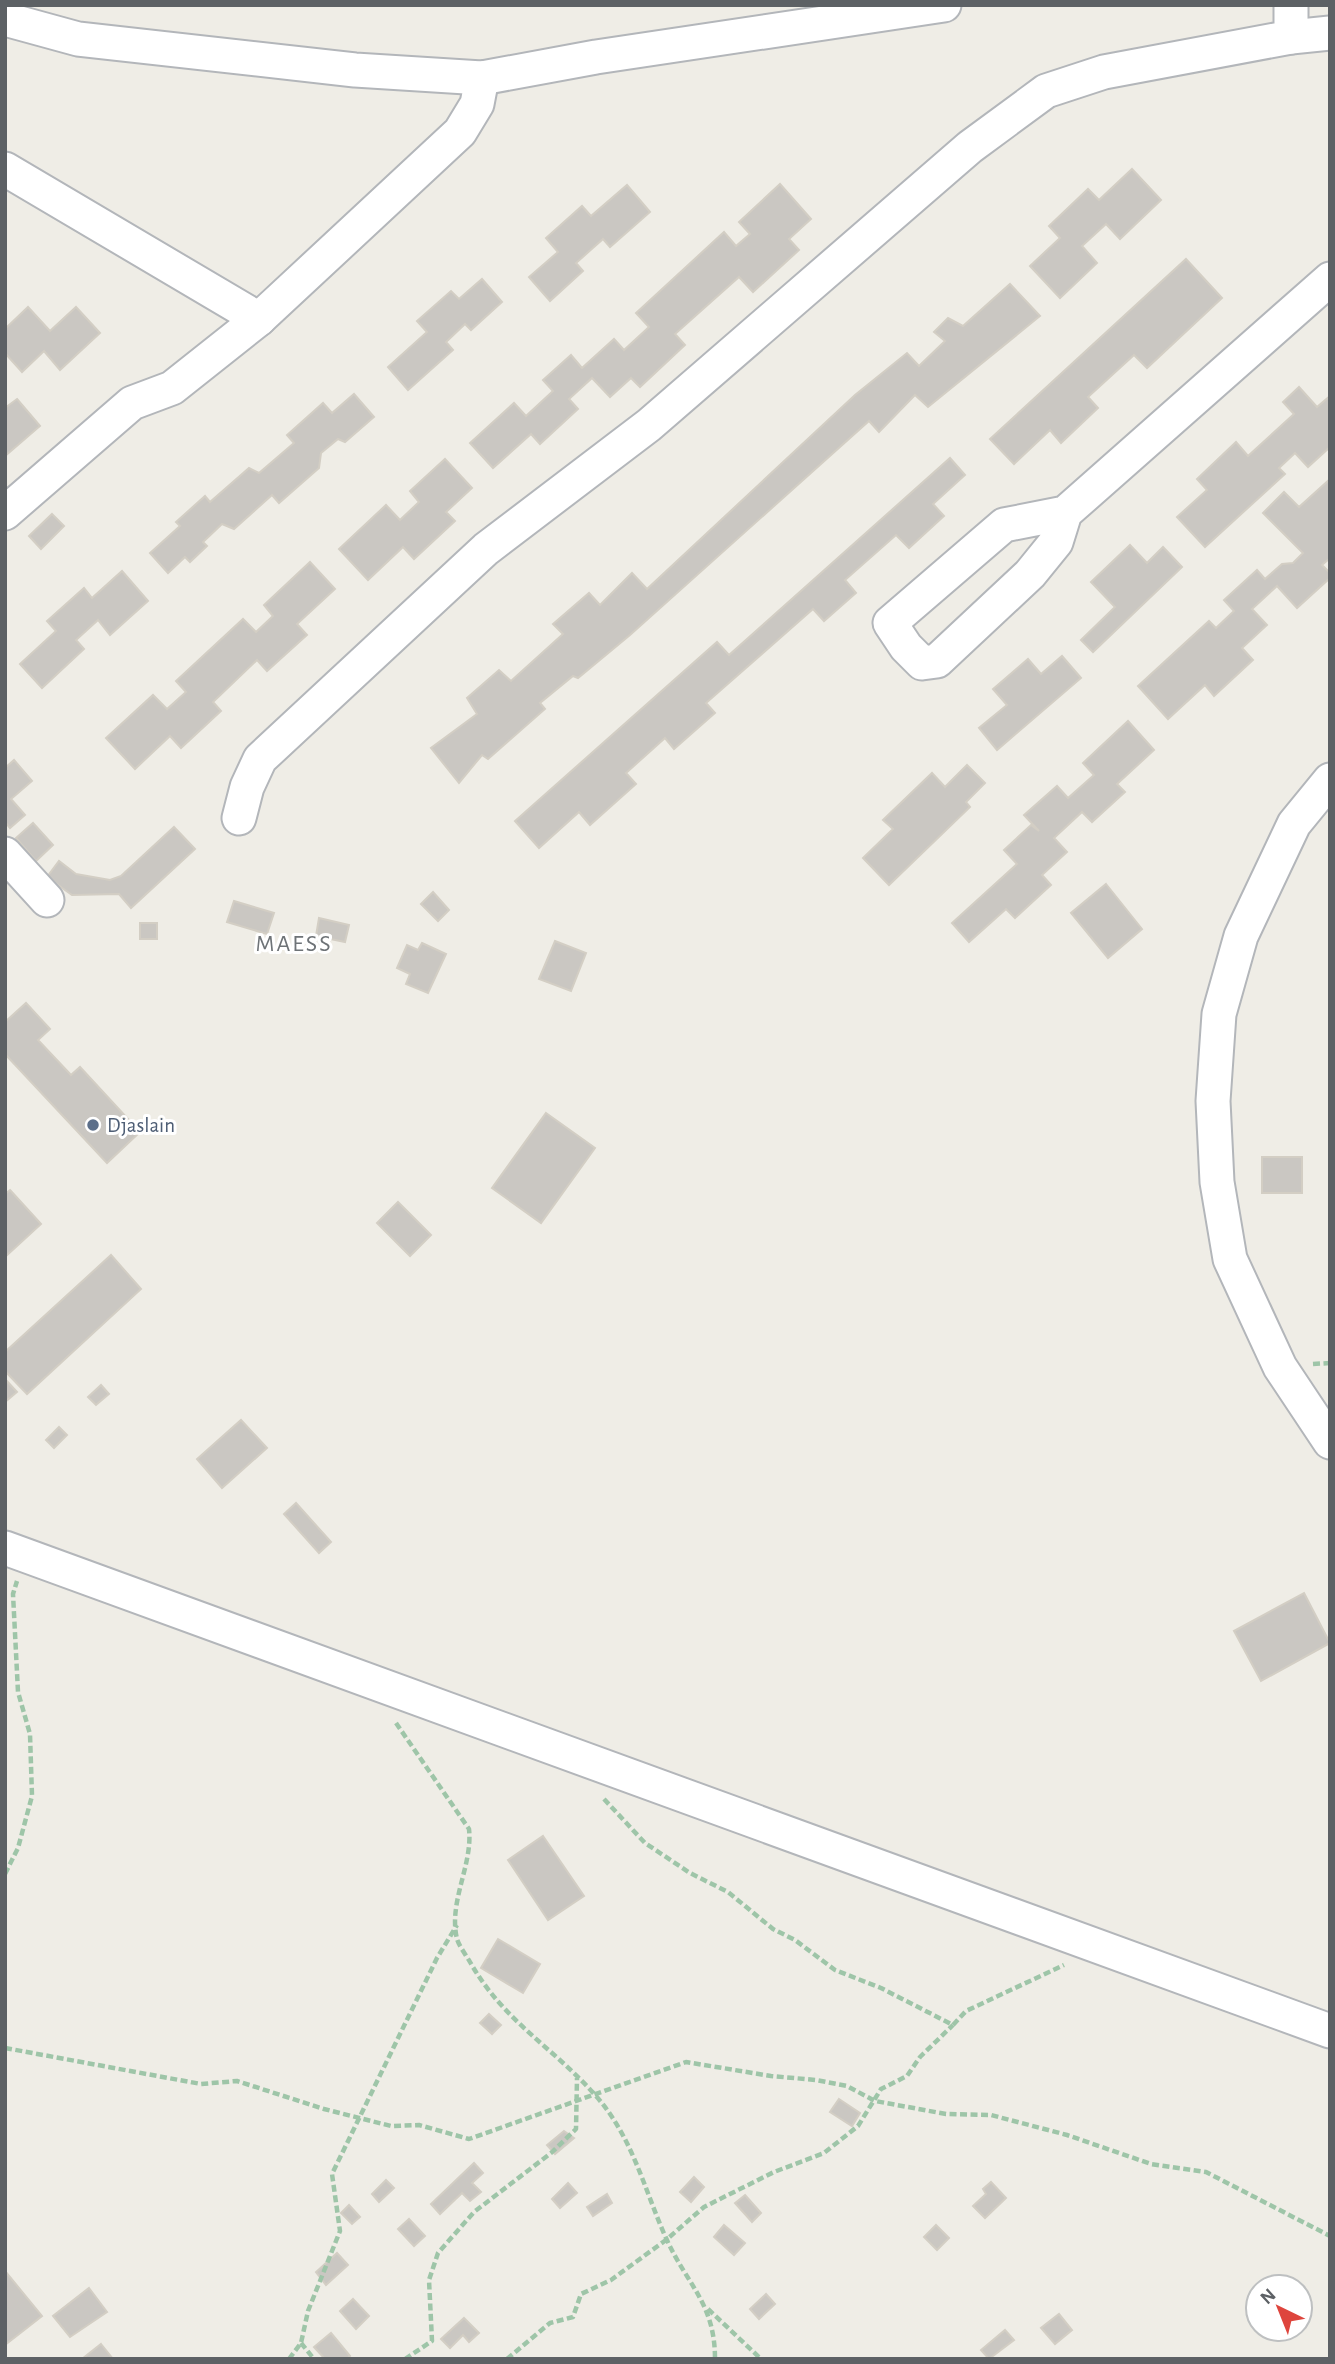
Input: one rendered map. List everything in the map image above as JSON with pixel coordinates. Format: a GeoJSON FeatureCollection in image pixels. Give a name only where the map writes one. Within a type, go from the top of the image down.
{"type":"FeatureCollection","features":[{"type":"Feature","properties":{"kind":"street"},"geometry":{"type":"LineString","coordinates":[[5,19],[78,39],[355,70],[482,79],[596,57],[944,5]]}},
{"type":"Feature","properties":{"kind":"street"},"geometry":{"type":"LineString","coordinates":[[239,818],[247,787],[260,760],[486,549],[649,425],[970,148],[1045,91],[1104,72],[1291,21],[1330,33]]}},
{"type":"Feature","properties":{"kind":"street"},"geometry":{"type":"LineString","coordinates":[[5,513],[132,403],[172,388],[259,319],[460,132],[477,104],[482,79]]}},
{"type":"Feature","properties":{"kind":"street"},"geometry":{"type":"LineString","coordinates":[[5,169],[259,319]]}},
{"type":"Feature","properties":{"kind":"street"},"geometry":{"type":"LineString","coordinates":[[1065,513],[1056,542],[1030,574],[937,661],[922,663],[906,647],[890,623],[910,603],[1004,525],[1065,513],[1330,279]]}},
{"type":"Feature","properties":{"kind":"street"},"geometry":{"type":"LineString","coordinates":[[1330,780],[1294,824],[1241,936],[1219,1014],[1213,1101],[1217,1182],[1230,1259],[1280,1367],[1330,1442]]}},
{"type":"Feature","properties":{"kind":"street"},"geometry":{"type":"LineString","coordinates":[[5,854],[47,900]]}},
{"type":"Feature","properties":{"kind":"street"},"geometry":{"type":"LineString","coordinates":[[14,1551],[1329,2030]]}},
{"type":"Feature","properties":{"kind":"path"},"geometry":{"type":"LineString","coordinates":[[5,1874],[18,1848],[32,1796],[30,1734],[18,1692],[13,1594],[14,1551]]}},
{"type":"Feature","properties":{"kind":"path"},"geometry":{"type":"LineString","coordinates":[[365,1679],[469,1829],[471,1844],[458,1901],[457,1939],[484,1988],[513,2021],[596,2096],[623,2130],[666,2240],[707,2308],[761,2359]]}},
{"type":"Feature","properties":{"kind":"path"},"geometry":{"type":"LineString","coordinates":[[576,1756],[599,1793],[645,1843],[690,1873],[729,1892],[773,1929],[795,1940],[835,1970],[881,1989],[953,2025]]}},
{"type":"Feature","properties":{"kind":"path"},"geometry":{"type":"LineString","coordinates":[[289,2359],[302,2343],[308,2311],[340,2231],[332,2174],[358,2117],[401,2037],[437,1958],[457,1925]]}},
{"type":"Feature","properties":{"kind":"path"},"geometry":{"type":"LineString","coordinates":[[507,2359],[550,2323],[573,2317],[581,2294],[611,2280],[666,2240],[704,2207],[774,2172],[824,2153],[858,2126],[881,2089],[907,2076],[920,2057],[966,2011],[1063,1966]]}},
{"type":"Feature","properties":{"kind":"path"},"geometry":{"type":"LineString","coordinates":[[5,2048],[25,2054],[78,2060],[201,2084],[237,2081],[391,2126],[419,2125],[470,2139],[686,2062],[771,2076],[816,2080],[847,2086],[875,2101],[946,2114],[991,2115],[1067,2135],[1151,2164],[1206,2172],[1330,2236]]}},
{"type":"Feature","properties":{"kind":"path"},"geometry":{"type":"LineString","coordinates":[[405,2359],[432,2341],[429,2280],[438,2253],[474,2212],[551,2153],[576,2129],[577,2077]]}},
{"type":"Feature","properties":{"kind":"path"},"geometry":{"type":"LineString","coordinates":[[707,2308],[715,2339],[715,2359]]}},
{"type":"Feature","properties":{"kind":"path"},"geometry":{"type":"LineString","coordinates":[[302,2343],[314,2359]]}},
{"type":"Feature","properties":{"kind":"building"},"geometry":{"type":"Polygon","coordinates":[[[1132,169],[1161,200],[1120,239],[1106,224],[1082,246],[1097,263],[1060,298],[1030,266],[1060,238],[1049,226],[1088,189],[1099,200],[1132,169]]]}},
{"type":"Feature","properties":{"kind":"building"},"geometry":{"type":"Polygon","coordinates":[[[780,184],[811,219],[789,239],[799,250],[753,292],[739,277],[675,334],[685,345],[640,387],[631,378],[610,397],[592,378],[569,399],[578,409],[540,444],[531,434],[493,468],[470,443],[514,403],[526,416],[553,391],[543,380],[571,355],[582,368],[614,339],[624,350],[649,327],[636,313],[724,232],[736,246],[750,234],[739,222],[780,184]]]}},
{"type":"Feature","properties":{"kind":"building"},"geometry":{"type":"Polygon","coordinates":[[[627,185],[650,212],[610,247],[603,239],[576,263],[583,271],[550,301],[529,277],[558,252],[546,238],[582,206],[591,216],[627,185]]]}},
{"type":"Feature","properties":{"kind":"building"},"geometry":{"type":"Polygon","coordinates":[[[1186,259],[1222,298],[1147,368],[1134,355],[1088,397],[1098,408],[1061,443],[1050,430],[1014,464],[990,439],[1186,259]]]}},
{"type":"Feature","properties":{"kind":"building"},"geometry":{"type":"Polygon","coordinates":[[[482,279],[502,302],[471,330],[465,324],[446,342],[453,350],[408,390],[388,367],[427,332],[417,321],[451,291],[459,299],[482,279]]]}},
{"type":"Feature","properties":{"kind":"building"},"geometry":{"type":"Polygon","coordinates":[[[1010,284],[1040,316],[928,407],[915,395],[879,432],[869,421],[630,635],[578,678],[573,676],[540,703],[545,709],[488,759],[482,755],[459,783],[431,748],[477,714],[467,698],[499,670],[511,681],[563,634],[553,624],[589,593],[600,605],[632,573],[647,589],[855,395],[907,353],[919,366],[945,341],[934,332],[948,318],[963,326],[1010,284]]]}},
{"type":"Feature","properties":{"kind":"building"},"geometry":{"type":"Polygon","coordinates":[[[28,307],[50,331],[76,307],[100,333],[60,370],[44,351],[22,372],[5,353],[5,329],[28,307]]]}},
{"type":"Feature","properties":{"kind":"building"},"geometry":{"type":"Polygon","coordinates":[[[1299,387],[1317,407],[1330,396],[1330,447],[1308,467],[1295,453],[1279,468],[1285,474],[1205,547],[1177,517],[1207,490],[1197,479],[1236,442],[1248,456],[1294,414],[1283,402],[1299,387]]]}},
{"type":"Feature","properties":{"kind":"building"},"geometry":{"type":"Polygon","coordinates":[[[354,394],[374,417],[345,442],[338,439],[321,453],[319,468],[279,503],[272,495],[234,529],[222,524],[203,542],[207,546],[190,562],[185,557],[168,573],[150,553],[180,526],[176,522],[205,496],[210,502],[249,468],[259,473],[294,443],[287,435],[323,403],[332,413],[354,394]]]}},
{"type":"Feature","properties":{"kind":"building"},"geometry":{"type":"Polygon","coordinates":[[[17,399],[40,426],[5,456],[5,408],[17,399]]]}},
{"type":"Feature","properties":{"kind":"building"},"geometry":{"type":"Polygon","coordinates":[[[950,458],[965,475],[933,504],[944,516],[909,548],[896,535],[845,580],[856,593],[824,621],[813,609],[706,703],[715,713],[674,749],[665,738],[626,773],[636,784],[590,825],[579,812],[539,848],[515,821],[717,642],[729,655],[950,458]]]}},
{"type":"Feature","properties":{"kind":"building"},"geometry":{"type":"Polygon","coordinates":[[[445,459],[472,488],[446,512],[455,521],[414,559],[403,547],[368,580],[339,549],[386,505],[400,520],[419,502],[410,491],[445,459]]]}},
{"type":"Feature","properties":{"kind":"building"},"geometry":{"type":"Polygon","coordinates":[[[1330,479],[1330,558],[1322,565],[1330,573],[1330,578],[1297,608],[1277,586],[1252,609],[1267,625],[1242,648],[1253,660],[1214,696],[1205,685],[1168,719],[1138,686],[1209,621],[1216,628],[1234,611],[1224,600],[1257,570],[1265,579],[1282,564],[1293,563],[1303,553],[1263,513],[1284,492],[1299,507],[1330,479]]]}},
{"type":"Feature","properties":{"kind":"building"},"geometry":{"type":"Polygon","coordinates":[[[52,514],[64,526],[41,549],[29,536],[52,514]]]}},
{"type":"Feature","properties":{"kind":"building"},"geometry":{"type":"Polygon","coordinates":[[[1130,545],[1147,563],[1163,547],[1182,567],[1093,652],[1081,640],[1115,607],[1091,582],[1130,545]]]}},
{"type":"Feature","properties":{"kind":"building"},"geometry":{"type":"Polygon","coordinates":[[[310,562],[335,589],[297,624],[307,635],[267,671],[257,660],[213,702],[221,711],[181,748],[170,736],[135,769],[106,738],[153,695],[167,709],[186,692],[176,681],[243,619],[256,632],[273,616],[264,605],[310,562]]]}},
{"type":"Feature","properties":{"kind":"building"},"geometry":{"type":"Polygon","coordinates":[[[122,571],[148,601],[110,635],[98,620],[76,640],[84,649],[42,688],[20,664],[56,631],[47,621],[84,588],[92,598],[122,571]]]}},
{"type":"Feature","properties":{"kind":"building"},"geometry":{"type":"Polygon","coordinates":[[[1062,656],[1081,678],[997,750],[979,728],[1007,705],[993,689],[1028,659],[1041,674],[1062,656]]]}},
{"type":"Feature","properties":{"kind":"building"},"geometry":{"type":"Polygon","coordinates":[[[1128,721],[1154,750],[1117,784],[1125,792],[1092,822],[1082,812],[1054,838],[1067,852],[1042,875],[1051,885],[1015,918],[1006,909],[969,942],[952,923],[1017,864],[1004,850],[1031,825],[1039,831],[1024,815],[1057,786],[1068,798],[1094,775],[1083,763],[1128,721]]]}},
{"type":"Feature","properties":{"kind":"building"},"geometry":{"type":"Polygon","coordinates":[[[14,760],[32,781],[11,799],[25,815],[10,828],[5,822],[5,768],[14,760]]]}},
{"type":"Feature","properties":{"kind":"building"},"geometry":{"type":"Polygon","coordinates":[[[967,765],[985,783],[966,802],[970,807],[889,885],[863,858],[893,829],[883,820],[932,773],[945,787],[967,765]]]}},
{"type":"Feature","properties":{"kind":"building"},"geometry":{"type":"Polygon","coordinates":[[[33,823],[53,845],[36,861],[16,838],[33,823]]]}},
{"type":"Feature","properties":{"kind":"building"},"geometry":{"type":"Polygon","coordinates":[[[174,827],[195,849],[131,908],[119,894],[72,895],[47,877],[59,861],[76,874],[110,880],[121,876],[174,827]]]}},
{"type":"Feature","properties":{"kind":"building"},"geometry":{"type":"Polygon","coordinates":[[[1106,884],[1142,929],[1108,958],[1071,913],[1106,884]]]}},
{"type":"Feature","properties":{"kind":"building"},"geometry":{"type":"Polygon","coordinates":[[[433,892],[449,910],[438,921],[421,904],[433,892]]]}},
{"type":"Feature","properties":{"kind":"building"},"geometry":{"type":"Polygon","coordinates":[[[234,901],[274,913],[267,934],[227,922],[234,901]]]}},
{"type":"Feature","properties":{"kind":"building"},"geometry":{"type":"Polygon","coordinates":[[[319,918],[349,925],[345,942],[316,936],[319,918]]]}},
{"type":"Feature","properties":{"kind":"building"},"geometry":{"type":"Polygon","coordinates":[[[140,923],[157,923],[157,939],[140,939],[140,923]]]}},
{"type":"Feature","properties":{"kind":"building"},"geometry":{"type":"Polygon","coordinates":[[[555,941],[586,953],[571,991],[539,979],[555,941]]]}},
{"type":"Feature","properties":{"kind":"building"},"geometry":{"type":"Polygon","coordinates":[[[422,943],[446,954],[428,993],[406,984],[410,974],[397,968],[407,945],[418,950],[422,943]]]}},
{"type":"Feature","properties":{"kind":"building"},"geometry":{"type":"Polygon","coordinates":[[[26,1003],[50,1029],[38,1040],[71,1075],[80,1067],[140,1132],[107,1163],[5,1054],[5,1022],[26,1003]]]}},
{"type":"Feature","properties":{"kind":"building"},"geometry":{"type":"Polygon","coordinates":[[[546,1113],[595,1148],[541,1223],[492,1188],[546,1113]]]}},
{"type":"Feature","properties":{"kind":"building"},"geometry":{"type":"Polygon","coordinates":[[[1262,1157],[1302,1157],[1302,1193],[1262,1193],[1262,1157]]]}},
{"type":"Feature","properties":{"kind":"building"},"geometry":{"type":"Polygon","coordinates":[[[10,1190],[41,1224],[5,1257],[5,1194],[10,1190]]]}},
{"type":"Feature","properties":{"kind":"building"},"geometry":{"type":"Polygon","coordinates":[[[398,1202],[431,1235],[410,1256],[377,1223],[398,1202]]]}},
{"type":"Feature","properties":{"kind":"building"},"geometry":{"type":"Polygon","coordinates":[[[111,1255],[141,1289],[27,1394],[5,1371],[5,1352],[111,1255]]]}},
{"type":"Feature","properties":{"kind":"building"},"geometry":{"type":"Polygon","coordinates":[[[5,1379],[17,1392],[5,1402],[5,1379]]]}},
{"type":"Feature","properties":{"kind":"building"},"geometry":{"type":"Polygon","coordinates":[[[101,1385],[109,1394],[96,1405],[88,1397],[101,1385]]]}},
{"type":"Feature","properties":{"kind":"building"},"geometry":{"type":"Polygon","coordinates":[[[241,1420],[267,1448],[222,1488],[197,1459],[241,1420]]]}},
{"type":"Feature","properties":{"kind":"building"},"geometry":{"type":"Polygon","coordinates":[[[59,1427],[67,1435],[54,1448],[46,1440],[59,1427]]]}},
{"type":"Feature","properties":{"kind":"building"},"geometry":{"type":"Polygon","coordinates":[[[296,1503],[331,1542],[319,1553],[284,1514],[296,1503]]]}},
{"type":"Feature","properties":{"kind":"building"},"geometry":{"type":"Polygon","coordinates":[[[1304,1593],[1330,1643],[1261,1681],[1234,1631],[1304,1593]]]}},
{"type":"Feature","properties":{"kind":"building"},"geometry":{"type":"Polygon","coordinates":[[[543,1836],[584,1896],[548,1920],[508,1860],[543,1836]]]}},
{"type":"Feature","properties":{"kind":"building"},"geometry":{"type":"Polygon","coordinates":[[[498,1939],[540,1964],[523,1993],[481,1968],[498,1939]]]}},
{"type":"Feature","properties":{"kind":"building"},"geometry":{"type":"Polygon","coordinates":[[[489,2014],[501,2025],[492,2034],[480,2023],[489,2014]]]}},
{"type":"Feature","properties":{"kind":"building"},"geometry":{"type":"Polygon","coordinates":[[[839,2099],[860,2113],[852,2126],[830,2112],[839,2099]]]}},
{"type":"Feature","properties":{"kind":"building"},"geometry":{"type":"Polygon","coordinates":[[[564,2131],[574,2138],[555,2154],[547,2145],[564,2131]]]}},
{"type":"Feature","properties":{"kind":"building"},"geometry":{"type":"Polygon","coordinates":[[[474,2163],[483,2173],[472,2183],[481,2192],[470,2201],[462,2193],[440,2214],[431,2204],[474,2163]]]}},
{"type":"Feature","properties":{"kind":"building"},"geometry":{"type":"Polygon","coordinates":[[[694,2177],[704,2187],[691,2202],[680,2192],[694,2177]]]}},
{"type":"Feature","properties":{"kind":"building"},"geometry":{"type":"Polygon","coordinates":[[[386,2180],[394,2188],[379,2202],[372,2194],[386,2180]]]}},
{"type":"Feature","properties":{"kind":"building"},"geometry":{"type":"Polygon","coordinates":[[[991,2182],[1006,2198],[985,2218],[973,2206],[986,2194],[983,2189],[991,2182]]]}},
{"type":"Feature","properties":{"kind":"building"},"geometry":{"type":"Polygon","coordinates":[[[568,2183],[577,2193],[560,2208],[552,2199],[568,2183]]]}},
{"type":"Feature","properties":{"kind":"building"},"geometry":{"type":"Polygon","coordinates":[[[607,2194],[612,2203],[593,2216],[587,2207],[607,2194]]]}},
{"type":"Feature","properties":{"kind":"building"},"geometry":{"type":"Polygon","coordinates":[[[745,2195],[761,2213],[752,2222],[735,2203],[745,2195]]]}},
{"type":"Feature","properties":{"kind":"building"},"geometry":{"type":"Polygon","coordinates":[[[349,2205],[360,2217],[352,2224],[341,2213],[349,2205]]]}},
{"type":"Feature","properties":{"kind":"building"},"geometry":{"type":"Polygon","coordinates":[[[409,2219],[425,2236],[414,2246],[398,2229],[409,2219]]]}},
{"type":"Feature","properties":{"kind":"building"},"geometry":{"type":"Polygon","coordinates":[[[724,2225],[745,2243],[734,2255],[714,2237],[724,2225]]]}},
{"type":"Feature","properties":{"kind":"building"},"geometry":{"type":"Polygon","coordinates":[[[936,2225],[949,2238],[937,2250],[924,2237],[936,2225]]]}},
{"type":"Feature","properties":{"kind":"building"},"geometry":{"type":"Polygon","coordinates":[[[337,2253],[348,2265],[326,2285],[316,2272],[337,2253]]]}},
{"type":"Feature","properties":{"kind":"building"},"geometry":{"type":"Polygon","coordinates":[[[5,2271],[42,2316],[5,2345],[5,2271]]]}},
{"type":"Feature","properties":{"kind":"building"},"geometry":{"type":"Polygon","coordinates":[[[89,2288],[107,2312],[70,2337],[53,2316],[89,2288]]]}},
{"type":"Feature","properties":{"kind":"building"},"geometry":{"type":"Polygon","coordinates":[[[766,2294],[775,2304],[759,2319],[750,2309],[766,2294]]]}},
{"type":"Feature","properties":{"kind":"building"},"geometry":{"type":"Polygon","coordinates":[[[353,2299],[369,2316],[356,2329],[340,2311],[353,2299]]]}},
{"type":"Feature","properties":{"kind":"building"},"geometry":{"type":"Polygon","coordinates":[[[1059,2314],[1072,2330],[1055,2344],[1041,2328],[1059,2314]]]}},
{"type":"Feature","properties":{"kind":"building"},"geometry":{"type":"Polygon","coordinates":[[[464,2318],[479,2333],[469,2342],[463,2335],[450,2348],[441,2339],[464,2318]]]}},
{"type":"Feature","properties":{"kind":"building"},"geometry":{"type":"Polygon","coordinates":[[[1005,2330],[1014,2340],[989,2359],[981,2350],[1005,2330]]]}},
{"type":"Feature","properties":{"kind":"building"},"geometry":{"type":"Polygon","coordinates":[[[331,2333],[350,2356],[347,2359],[325,2359],[314,2347],[331,2333]]]}},
{"type":"Feature","properties":{"kind":"building"},"geometry":{"type":"Polygon","coordinates":[[[101,2344],[113,2359],[82,2359],[101,2344]]]}},
{"type":"Feature","properties":{"kind":"place","name":"Djaslain"},"geometry":{"type":"Point","coordinates":[93,1125]}},
{"type":"Feature","properties":{"kind":"district","name":"MAESS"},"geometry":{"type":"Point","coordinates":[294,944]}}]}
